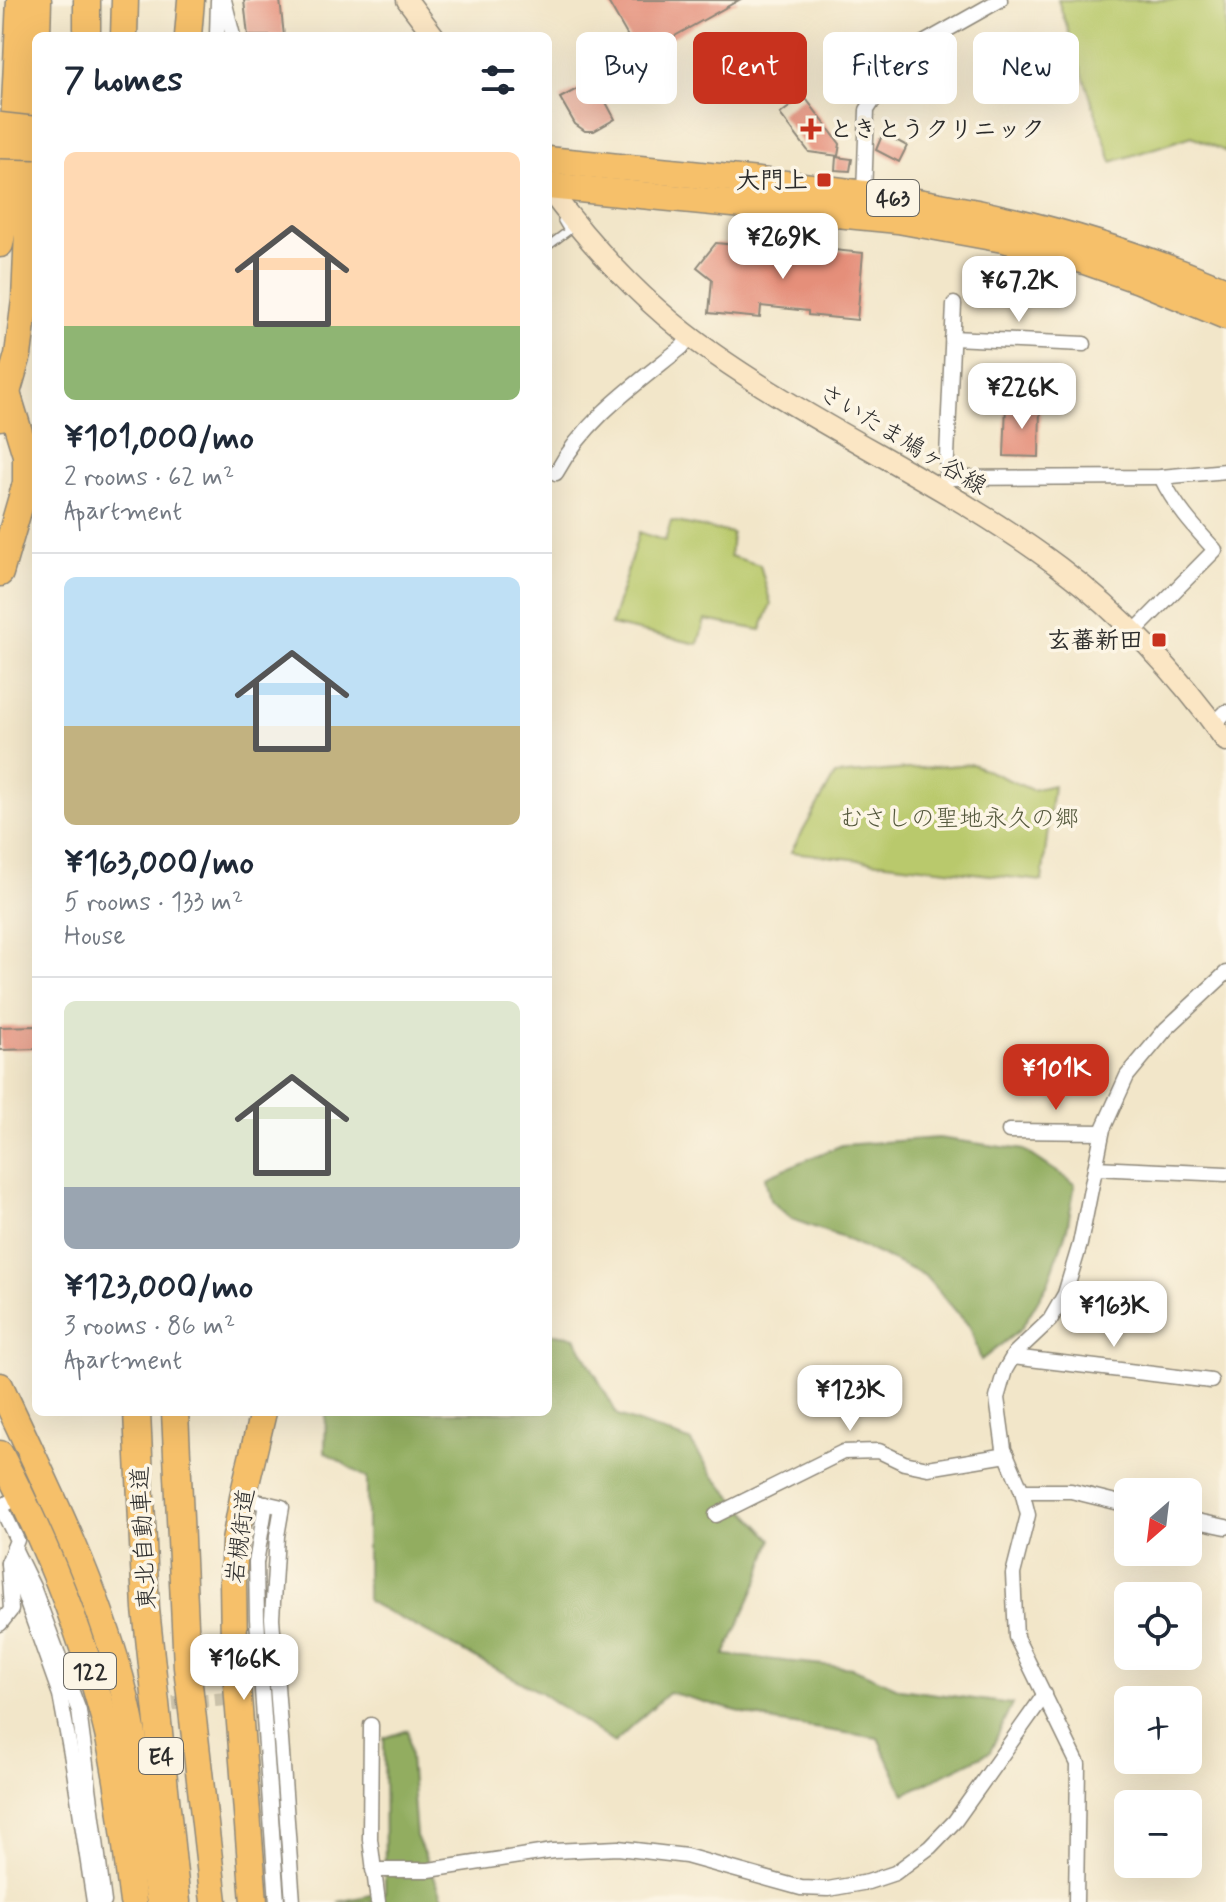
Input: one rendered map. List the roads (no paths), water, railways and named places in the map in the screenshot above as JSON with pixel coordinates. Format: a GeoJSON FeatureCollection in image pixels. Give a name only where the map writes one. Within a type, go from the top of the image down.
{"type":"FeatureCollection","features":[{"type":"Feature","properties":{"kind":"highway"},"geometry":{"type":"LineString","coordinates":[[0,244],[11,187],[20,0]]}},
{"type":"Feature","properties":{"kind":"highway"},"geometry":{"type":"LineString","coordinates":[[37,32],[38,0]]}},
{"type":"Feature","properties":{"kind":"highway"},"geometry":{"type":"LineString","coordinates":[[87,0],[87,32]]}},
{"type":"Feature","properties":{"kind":"highway"},"geometry":{"type":"LineString","coordinates":[[124,32],[125,0]]}},
{"type":"Feature","properties":{"kind":"highway"},"geometry":{"type":"LineString","coordinates":[[174,0],[174,32]]}},
{"type":"Feature","properties":{"kind":"highway"},"geometry":{"type":"LineString","coordinates":[[188,32],[191,0]]}},
{"type":"Feature","properties":{"kind":"highway"},"geometry":{"type":"LineString","coordinates":[[0,108],[32,111]]}},
{"type":"Feature","properties":{"kind":"highway"},"geometry":{"type":"LineString","coordinates":[[0,126],[32,130]]}},
{"type":"Feature","properties":{"kind":"highway"},"geometry":{"type":"LineString","coordinates":[[0,573],[26,483],[26,455],[4,406],[18,355],[25,300],[32,140]]}},
{"type":"Feature","properties":{"kind":"highway"},"geometry":{"type":"LineString","coordinates":[[0,145],[32,146]]}},
{"type":"Feature","properties":{"kind":"highway","name":"463"},"geometry":{"type":"LineString","coordinates":[[552,160],[864,194],[938,205],[1029,225],[1113,249],[1226,291]]}},
{"type":"Feature","properties":{"kind":"highway","name":"463"},"geometry":{"type":"LineString","coordinates":[[552,187],[898,220],[1003,239],[1082,260],[1226,316]]}},
{"type":"Feature","properties":{"kind":"highway"},"geometry":{"type":"LineString","coordinates":[[0,1386],[53,1499],[101,1616],[116,1663],[127,1704],[160,1902]]}},
{"type":"Feature","properties":{"kind":"highway","name":"東北自動車道"},"geometry":{"type":"LineString","coordinates":[[137,1416],[146,1609],[177,1902]]}},
{"type":"Feature","properties":{"kind":"highway","name":"東北自動車道"},"geometry":{"type":"LineString","coordinates":[[175,1416],[187,1667],[214,1902]]}},
{"type":"Feature","properties":{"kind":"highway"},"geometry":{"type":"LineString","coordinates":[[180,1544],[192,1416]]}},
{"type":"Feature","properties":{"kind":"highway","name":"岩槻街道"},"geometry":{"type":"LineString","coordinates":[[254,1902],[234,1646],[233,1581],[235,1541],[254,1501],[263,1416]]}},
{"type":"Feature","properties":{"kind":"highway","name":"122"},"geometry":{"type":"LineString","coordinates":[[0,1454],[5,1504],[64,1597],[101,1705],[115,1772],[133,1902]]}},
{"type":"Feature","properties":{"kind":"main road"},"geometry":{"type":"LineString","coordinates":[[407,0],[431,32]]}},
{"type":"Feature","properties":{"kind":"main road","name":"さいたま鳩ヶ谷線"},"geometry":{"type":"LineString","coordinates":[[552,192],[615,270],[690,336],[764,387],[942,484],[1059,567],[1135,631],[1192,695],[1220,718],[1226,741]]}},
{"type":"Feature","properties":{"kind":"street"},"geometry":{"type":"LineString","coordinates":[[217,32],[218,0]]}},
{"type":"Feature","properties":{"kind":"street"},"geometry":{"type":"LineString","coordinates":[[224,0],[232,32]]}},
{"type":"Feature","properties":{"kind":"street"},"geometry":{"type":"LineString","coordinates":[[864,194],[867,110],[904,54],[1000,0]]}},
{"type":"Feature","properties":{"kind":"street"},"geometry":{"type":"LineString","coordinates":[[954,304],[942,484],[1161,477],[1226,471]]}},
{"type":"Feature","properties":{"kind":"street"},"geometry":{"type":"LineString","coordinates":[[556,473],[580,436],[608,407],[682,347],[690,336]]}},
{"type":"Feature","properties":{"kind":"street"},"geometry":{"type":"LineString","coordinates":[[952,338],[1084,344]]}},
{"type":"Feature","properties":{"kind":"street"},"geometry":{"type":"LineString","coordinates":[[1135,631],[1215,550],[1169,495],[1161,477]]}},
{"type":"Feature","properties":{"kind":"street"},"geometry":{"type":"LineString","coordinates":[[1076,1902],[1078,1764],[1016,1637],[1013,1574],[1028,1515],[1007,1455],[997,1398],[1005,1370],[1013,1357],[1050,1320],[1065,1294],[1080,1244],[1102,1132],[1127,1076],[1166,1029],[1226,973]]}},
{"type":"Feature","properties":{"kind":"street"},"geometry":{"type":"LineString","coordinates":[[1009,1131],[1102,1132]]}},
{"type":"Feature","properties":{"kind":"street"},"geometry":{"type":"LineString","coordinates":[[1095,1168],[1226,1174]]}},
{"type":"Feature","properties":{"kind":"street"},"geometry":{"type":"LineString","coordinates":[[1013,1357],[1211,1381]]}},
{"type":"Feature","properties":{"kind":"street"},"geometry":{"type":"LineString","coordinates":[[716,1515],[843,1452],[879,1451],[904,1463],[928,1468],[1007,1455]]}},
{"type":"Feature","properties":{"kind":"street"},"geometry":{"type":"LineString","coordinates":[[1022,1491],[1071,1491],[1114,1502]]}},
{"type":"Feature","properties":{"kind":"street"},"geometry":{"type":"LineString","coordinates":[[277,1902],[257,1619],[254,1501],[282,1507],[272,1618],[293,1902]]}},
{"type":"Feature","properties":{"kind":"street"},"geometry":{"type":"LineString","coordinates":[[0,1624],[11,1610],[8,1563],[17,1540],[5,1504]]}},
{"type":"Feature","properties":{"kind":"street"},"geometry":{"type":"LineString","coordinates":[[1202,1522],[1226,1527]]}},
{"type":"Feature","properties":{"kind":"street"},"geometry":{"type":"LineString","coordinates":[[14,1548],[33,1587],[79,1711],[104,1902]]}},
{"type":"Feature","properties":{"kind":"street"},"geometry":{"type":"LineString","coordinates":[[8,1563],[21,1586],[60,1695],[94,1902]]}},
{"type":"Feature","properties":{"kind":"street"},"geometry":{"type":"LineString","coordinates":[[373,1870],[429,1870],[553,1851],[618,1848],[686,1856],[801,1888],[828,1889],[868,1882],[895,1873],[930,1847],[955,1821],[1045,1694]]}},
{"type":"Feature","properties":{"kind":"street"},"geometry":{"type":"LineString","coordinates":[[371,1725],[370,1839],[378,1902]]}},
{"type":"Feature","properties":{"kind":"lane"},"geometry":{"type":"LineString","coordinates":[[552,243],[568,231],[561,219]]}},
{"type":"Feature","properties":{"kind":"tunnel"},"geometry":{"type":"LineString","coordinates":[[152,1705],[263,1696]]}},
{"type":"Feature","properties":{"kind":"place","name":"ときとうクリニック"},"geometry":{"type":"Point","coordinates":[811,129]}},
{"type":"Feature","properties":{"kind":"place","name":"大門上"},"geometry":{"type":"Point","coordinates":[824,180]}},
{"type":"Feature","properties":{"kind":"place","name":"玄蕃新田"},"geometry":{"type":"Point","coordinates":[1159,640]}},
{"type":"Feature","properties":{"kind":"park label","name":"むさしの聖地永久の郷"},"geometry":{"type":"Point","coordinates":[959,818]}}]}
